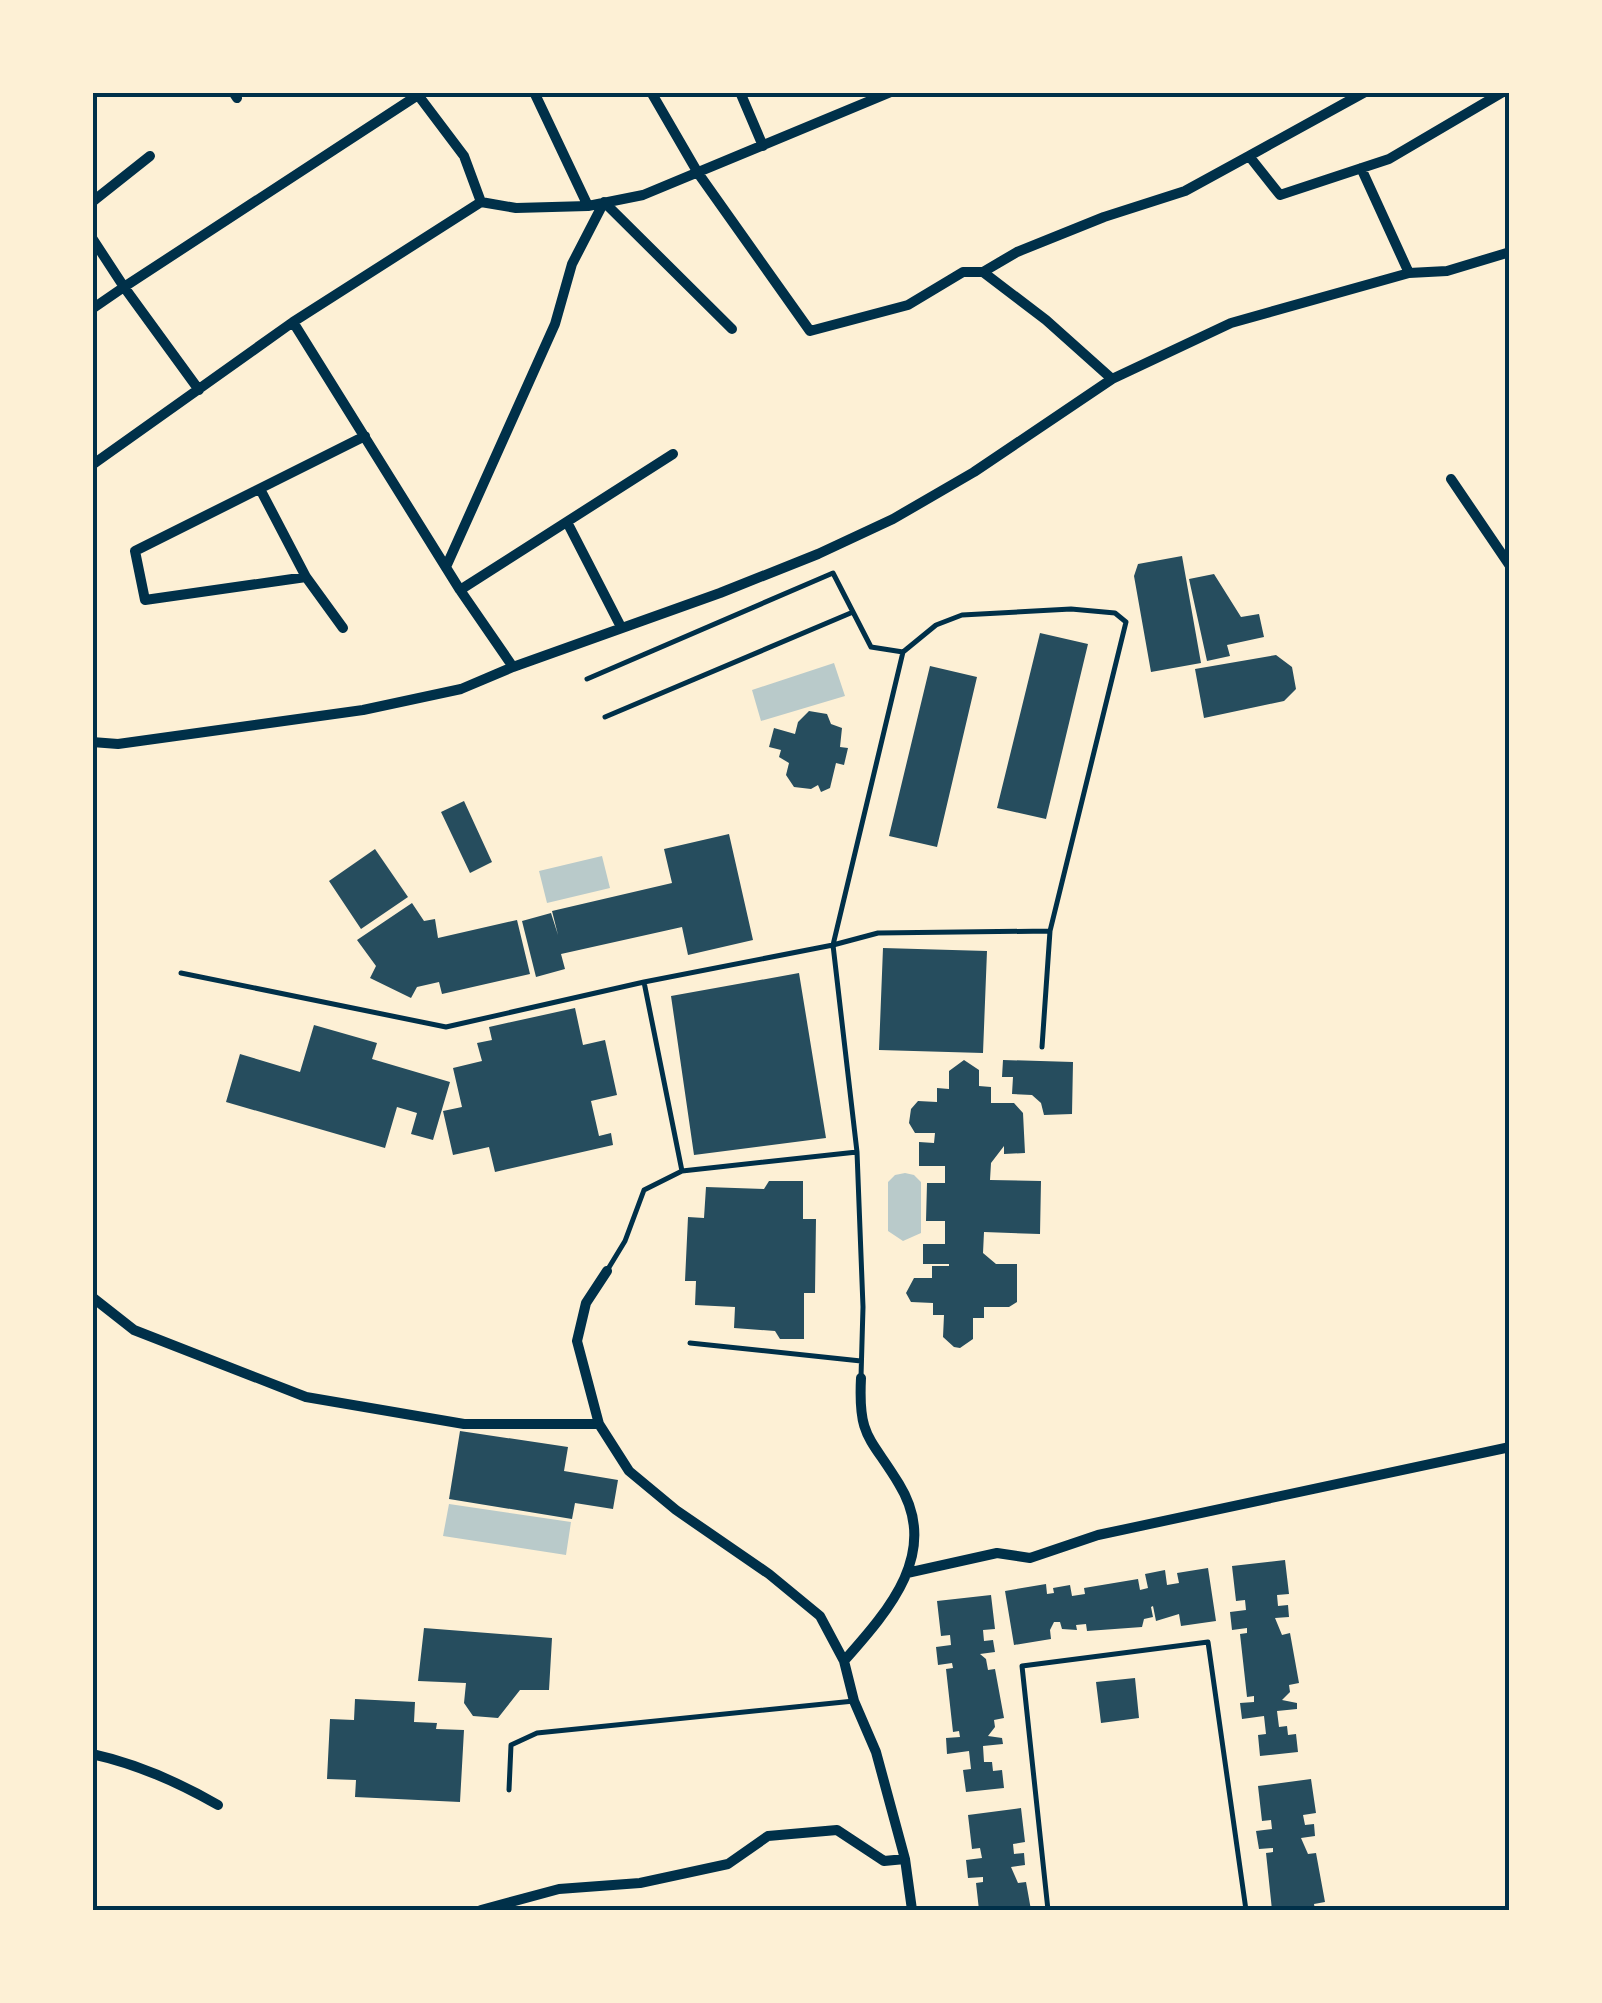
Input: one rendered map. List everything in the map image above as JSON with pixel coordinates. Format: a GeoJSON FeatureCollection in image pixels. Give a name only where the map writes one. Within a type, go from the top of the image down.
{"type":"FeatureCollection","features":[{"type":"Feature","properties":{"kind":"street"},"geometry":{"type":"LineString","coordinates":[[534,92],[588,206]]}},
{"type":"Feature","properties":{"kind":"street"},"geometry":{"type":"LineString","coordinates":[[651,92],[698,173],[810,331],[908,305],[964,272],[983,272],[1017,252],[1185,190],[1365,92]]}},
{"type":"Feature","properties":{"kind":"street"},"geometry":{"type":"LineString","coordinates":[[740,92],[764,146]]}},
{"type":"Feature","properties":{"kind":"street"},"geometry":{"type":"LineString","coordinates":[[92,466],[293,322],[481,202],[516,208],[588,206],[644,195],[891,92]]}},
{"type":"Feature","properties":{"kind":"street"},"geometry":{"type":"LineString","coordinates":[[1250,156],[1280,195],[1389,160],[1503,92]]}},
{"type":"Feature","properties":{"kind":"street"},"geometry":{"type":"LineString","coordinates":[[92,309],[417,94],[464,156],[481,202]]}},
{"type":"Feature","properties":{"kind":"street"},"geometry":{"type":"LineString","coordinates":[[92,202],[150,156]]}},
{"type":"Feature","properties":{"kind":"street"},"geometry":{"type":"LineString","coordinates":[[1361,168],[1409,272]]}},
{"type":"Feature","properties":{"kind":"street"},"geometry":{"type":"LineString","coordinates":[[604,202],[732,329]]}},
{"type":"Feature","properties":{"kind":"street"},"geometry":{"type":"LineString","coordinates":[[446,567],[554,324],[572,264],[604,202]]}},
{"type":"Feature","properties":{"kind":"street"},"geometry":{"type":"LineString","coordinates":[[92,238],[200,390]]}},
{"type":"Feature","properties":{"kind":"street"},"geometry":{"type":"LineString","coordinates":[[92,742],[118,744],[363,710],[461,689],[801,561],[893,519],[974,472],[1112,378],[1230,323],[1409,272],[1447,271],[1510,252]]}},
{"type":"Feature","properties":{"kind":"street"},"geometry":{"type":"LineString","coordinates":[[983,272],[1112,378]]}},
{"type":"Feature","properties":{"kind":"street"},"geometry":{"type":"LineString","coordinates":[[293,322],[460,590],[514,667]]}},
{"type":"Feature","properties":{"kind":"street"},"geometry":{"type":"LineString","coordinates":[[306,577],[144,600],[135,551],[364,436]]}},
{"type":"Feature","properties":{"kind":"street"},"geometry":{"type":"LineString","coordinates":[[460,590],[673,454]]}},
{"type":"Feature","properties":{"kind":"street"},"geometry":{"type":"LineString","coordinates":[[1450,478],[1510,566]]}},
{"type":"Feature","properties":{"kind":"street"},"geometry":{"type":"LineString","coordinates":[[260,489],[306,577],[342,628]]}},
{"type":"Feature","properties":{"kind":"street"},"geometry":{"type":"LineString","coordinates":[[567,522],[621,627]]}},
{"type":"Feature","properties":{"kind":"street"},"geometry":{"type":"LineString","coordinates":[[606,1271],[586,1303],[577,1340],[599,1424],[629,1470],[676,1510],[770,1574],[820,1616],[844,1661],[854,1701],[876,1752],[905,1859],[912,1910]]}},
{"type":"Feature","properties":{"kind":"street"},"geometry":{"type":"LineString","coordinates":[[92,1297],[134,1330],[306,1396],[464,1424],[599,1424]]}},
{"type":"Feature","properties":{"kind":"street"},"geometry":{"type":"LineString","coordinates":[[844,1661],[877,1623],[907,1573],[916,1543],[914,1514],[860,1420],[861,1378]]}},
{"type":"Feature","properties":{"kind":"street"},"geometry":{"type":"LineString","coordinates":[[907,1573],[997,1553],[1030,1558],[1098,1534],[1510,1447]]}},
{"type":"Feature","properties":{"kind":"street"},"geometry":{"type":"LineString","coordinates":[[92,1754],[182,1784],[218,1805]]}},
{"type":"Feature","properties":{"kind":"street"},"geometry":{"type":"LineString","coordinates":[[481,1910],[559,1888],[640,1883],[728,1864],[768,1836],[837,1830],[884,1861],[905,1859]]}},
{"type":"Feature","properties":{"kind":"lane"},"geometry":{"type":"LineString","coordinates":[[587,680],[833,573],[871,647],[903,652]]}},
{"type":"Feature","properties":{"kind":"lane"},"geometry":{"type":"LineString","coordinates":[[861,1378],[863,1306],[857,1152],[833,945],[903,652],[936,625],[962,614],[1071,608],[1115,613],[1126,622],[1050,931],[1042,1046]]}},
{"type":"Feature","properties":{"kind":"lane"},"geometry":{"type":"LineString","coordinates":[[605,717],[853,612]]}},
{"type":"Feature","properties":{"kind":"lane"},"geometry":{"type":"LineString","coordinates":[[181,973],[446,1026],[878,933],[1050,931]]}},
{"type":"Feature","properties":{"kind":"lane"},"geometry":{"type":"LineString","coordinates":[[644,982],[682,1171]]}},
{"type":"Feature","properties":{"kind":"lane"},"geometry":{"type":"LineString","coordinates":[[606,1271],[624,1241],[644,1190],[682,1171],[857,1152]]}},
{"type":"Feature","properties":{"kind":"lane"},"geometry":{"type":"LineString","coordinates":[[690,1343],[861,1361]]}},
{"type":"Feature","properties":{"kind":"lane"},"geometry":{"type":"LineString","coordinates":[[1048,1910],[1022,1666],[1208,1642],[1246,1910]]}},
{"type":"Feature","properties":{"kind":"lane"},"geometry":{"type":"LineString","coordinates":[[509,1790],[511,1745],[537,1733],[854,1701]]}},
{"type":"Feature","properties":{"kind":"shaded area"},"geometry":{"type":"Polygon","coordinates":[[[834,663],[845,696],[761,721],[752,690],[834,663]]]}},
{"type":"Feature","properties":{"kind":"shaded area"},"geometry":{"type":"Polygon","coordinates":[[[602,856],[610,888],[547,903],[539,871],[602,856]]]}},
{"type":"Feature","properties":{"kind":"shaded area"},"geometry":{"type":"Polygon","coordinates":[[[905,1173],[921,1182],[921,1233],[903,1241],[888,1231],[888,1182],[905,1173]]]}},
{"type":"Feature","properties":{"kind":"shaded area"},"geometry":{"type":"Polygon","coordinates":[[[449,1504],[571,1522],[566,1555],[443,1536],[449,1504]]]}},
{"type":"Feature","properties":{"kind":"building"},"geometry":{"type":"Polygon","coordinates":[[[1182,556],[1201,663],[1151,672],[1134,576],[1138,564],[1182,556]]]}},
{"type":"Feature","properties":{"kind":"building"},"geometry":{"type":"Polygon","coordinates":[[[1214,574],[1241,617],[1259,614],[1264,637],[1227,645],[1230,656],[1207,661],[1189,579],[1214,574]]]}},
{"type":"Feature","properties":{"kind":"building"},"geometry":{"type":"Polygon","coordinates":[[[1040,633],[1088,644],[1046,819],[997,808],[1040,633]]]}},
{"type":"Feature","properties":{"kind":"building"},"geometry":{"type":"Polygon","coordinates":[[[1276,655],[1292,667],[1296,689],[1284,701],[1204,718],[1195,669],[1276,655]]]}},
{"type":"Feature","properties":{"kind":"building"},"geometry":{"type":"Polygon","coordinates":[[[930,666],[977,677],[937,847],[889,836],[930,666]]]}},
{"type":"Feature","properties":{"kind":"building"},"geometry":{"type":"Polygon","coordinates":[[[809,711],[827,714],[831,724],[842,728],[840,747],[848,748],[844,765],[836,763],[830,788],[821,792],[818,785],[811,789],[794,787],[786,775],[789,763],[779,757],[781,750],[769,747],[774,728],[795,734],[798,722],[809,711]]]}},
{"type":"Feature","properties":{"kind":"building"},"geometry":{"type":"Polygon","coordinates":[[[464,801],[492,862],[470,873],[441,812],[464,801]]]}},
{"type":"Feature","properties":{"kind":"building"},"geometry":{"type":"Polygon","coordinates":[[[729,834],[753,940],[688,955],[682,927],[561,954],[565,969],[536,977],[522,921],[551,913],[558,935],[552,911],[672,883],[664,849],[729,834]]]}},
{"type":"Feature","properties":{"kind":"building"},"geometry":{"type":"Polygon","coordinates":[[[375,849],[408,897],[361,929],[329,881],[375,849]]]}},
{"type":"Feature","properties":{"kind":"building"},"geometry":{"type":"Polygon","coordinates":[[[412,903],[424,921],[435,919],[438,938],[517,920],[530,974],[442,994],[439,982],[417,987],[411,998],[370,978],[376,966],[357,940],[412,903]]]}},
{"type":"Feature","properties":{"kind":"building"},"geometry":{"type":"Polygon","coordinates":[[[883,948],[987,951],[983,1053],[879,1050],[883,948]]]}},
{"type":"Feature","properties":{"kind":"building"},"geometry":{"type":"Polygon","coordinates":[[[799,973],[826,1138],[694,1155],[671,996],[799,973]]]}},
{"type":"Feature","properties":{"kind":"building"},"geometry":{"type":"Polygon","coordinates":[[[575,1008],[583,1045],[605,1040],[617,1095],[591,1101],[599,1136],[611,1133],[613,1145],[495,1172],[489,1147],[453,1155],[443,1111],[462,1107],[453,1068],[482,1061],[477,1043],[492,1040],[489,1027],[575,1008]]]}},
{"type":"Feature","properties":{"kind":"building"},"geometry":{"type":"Polygon","coordinates":[[[314,1025],[377,1043],[372,1059],[450,1082],[433,1140],[411,1134],[417,1113],[397,1107],[385,1148],[226,1102],[240,1054],[300,1072],[314,1025]]]}},
{"type":"Feature","properties":{"kind":"building"},"geometry":{"type":"Polygon","coordinates":[[[964,1060],[979,1070],[979,1086],[991,1087],[991,1103],[1014,1103],[1023,1113],[1025,1153],[1004,1154],[1004,1146],[991,1163],[990,1180],[1041,1181],[1040,1234],[984,1232],[983,1253],[996,1264],[1017,1264],[1017,1302],[1009,1307],[984,1307],[984,1318],[973,1318],[973,1339],[960,1348],[943,1337],[944,1315],[933,1315],[933,1303],[911,1302],[906,1293],[914,1278],[932,1278],[932,1266],[949,1266],[923,1264],[923,1244],[945,1244],[945,1221],[926,1221],[927,1183],[945,1183],[945,1166],[919,1166],[919,1142],[934,1143],[935,1133],[915,1133],[909,1123],[911,1109],[918,1101],[937,1102],[937,1088],[949,1089],[949,1071],[964,1060]]]}},
{"type":"Feature","properties":{"kind":"building"},"geometry":{"type":"Polygon","coordinates":[[[1003,1060],[1073,1062],[1072,1114],[1044,1115],[1041,1103],[1032,1095],[1012,1094],[1013,1077],[1002,1077],[1003,1060]]]}},
{"type":"Feature","properties":{"kind":"building"},"geometry":{"type":"Polygon","coordinates":[[[769,1181],[803,1181],[803,1219],[816,1219],[815,1293],[804,1293],[804,1339],[780,1339],[775,1331],[734,1328],[735,1307],[695,1305],[696,1281],[685,1281],[688,1217],[704,1218],[706,1187],[764,1189],[769,1181]]]}},
{"type":"Feature","properties":{"kind":"building"},"geometry":{"type":"Polygon","coordinates":[[[460,1431],[568,1447],[564,1471],[618,1480],[613,1509],[575,1503],[572,1519],[449,1499],[460,1431]]]}},
{"type":"Feature","properties":{"kind":"building"},"geometry":{"type":"Polygon","coordinates":[[[1285,1560],[1289,1594],[1277,1595],[1278,1606],[1288,1605],[1289,1617],[1275,1618],[1282,1635],[1290,1633],[1299,1683],[1289,1685],[1290,1692],[1282,1700],[1297,1703],[1297,1709],[1277,1711],[1279,1727],[1287,1726],[1288,1735],[1296,1734],[1298,1752],[1260,1756],[1258,1735],[1266,1734],[1264,1716],[1242,1719],[1240,1703],[1254,1702],[1254,1696],[1247,1697],[1240,1634],[1247,1633],[1247,1628],[1232,1630],[1230,1612],[1246,1610],[1245,1600],[1236,1601],[1232,1566],[1285,1560]]]}},
{"type":"Feature","properties":{"kind":"building"},"geometry":{"type":"Polygon","coordinates":[[[1208,1568],[1216,1621],[1181,1626],[1179,1614],[1156,1621],[1153,1606],[1153,1617],[1144,1619],[1142,1627],[1087,1631],[1086,1624],[1076,1625],[1077,1630],[1062,1629],[1060,1622],[1054,1622],[1051,1639],[1014,1645],[1005,1591],[1046,1584],[1047,1594],[1054,1593],[1053,1588],[1070,1585],[1072,1596],[1085,1594],[1084,1588],[1138,1579],[1140,1590],[1148,1588],[1145,1574],[1165,1570],[1167,1585],[1179,1583],[1177,1573],[1208,1568]]]}},
{"type":"Feature","properties":{"kind":"building"},"geometry":{"type":"Polygon","coordinates":[[[991,1595],[995,1629],[983,1630],[984,1641],[993,1640],[995,1652],[980,1654],[986,1659],[988,1670],[995,1669],[1004,1718],[994,1720],[995,1727],[988,1736],[1002,1738],[1003,1744],[983,1746],[984,1762],[992,1762],[993,1771],[1002,1770],[1004,1788],[966,1792],[963,1770],[971,1769],[969,1751],[947,1754],[946,1738],[960,1737],[959,1731],[953,1732],[946,1669],[953,1668],[952,1663],[938,1665],[936,1647],[951,1645],[950,1635],[941,1636],[937,1601],[991,1595]]]}},
{"type":"Feature","properties":{"kind":"building"},"geometry":{"type":"Polygon","coordinates":[[[424,1628],[552,1638],[549,1690],[520,1690],[498,1718],[473,1716],[464,1703],[466,1683],[418,1681],[424,1628]]]}},
{"type":"Feature","properties":{"kind":"building"},"geometry":{"type":"Polygon","coordinates":[[[1135,1678],[1139,1718],[1101,1723],[1096,1682],[1135,1678]]]}},
{"type":"Feature","properties":{"kind":"building"},"geometry":{"type":"Polygon","coordinates":[[[355,1699],[415,1702],[414,1722],[437,1723],[436,1729],[464,1730],[460,1802],[355,1797],[356,1780],[327,1779],[330,1719],[354,1720],[355,1699]]]}},
{"type":"Feature","properties":{"kind":"building"},"geometry":{"type":"Polygon","coordinates":[[[1311,1779],[1316,1813],[1303,1815],[1305,1825],[1314,1824],[1315,1836],[1301,1838],[1308,1854],[1316,1853],[1325,1902],[1314,1904],[1315,1910],[1272,1910],[1266,1853],[1273,1852],[1273,1848],[1259,1849],[1256,1831],[1272,1829],[1271,1820],[1262,1821],[1258,1786],[1311,1779]]]}},
{"type":"Feature","properties":{"kind":"building"},"geometry":{"type":"Polygon","coordinates":[[[1021,1808],[1025,1842],[1013,1844],[1014,1854],[1024,1853],[1025,1865],[1011,1867],[1018,1883],[1026,1882],[1031,1910],[979,1910],[976,1883],[983,1882],[983,1877],[968,1878],[966,1860],[982,1858],[980,1848],[972,1849],[968,1815],[1021,1808]]]}}]}
